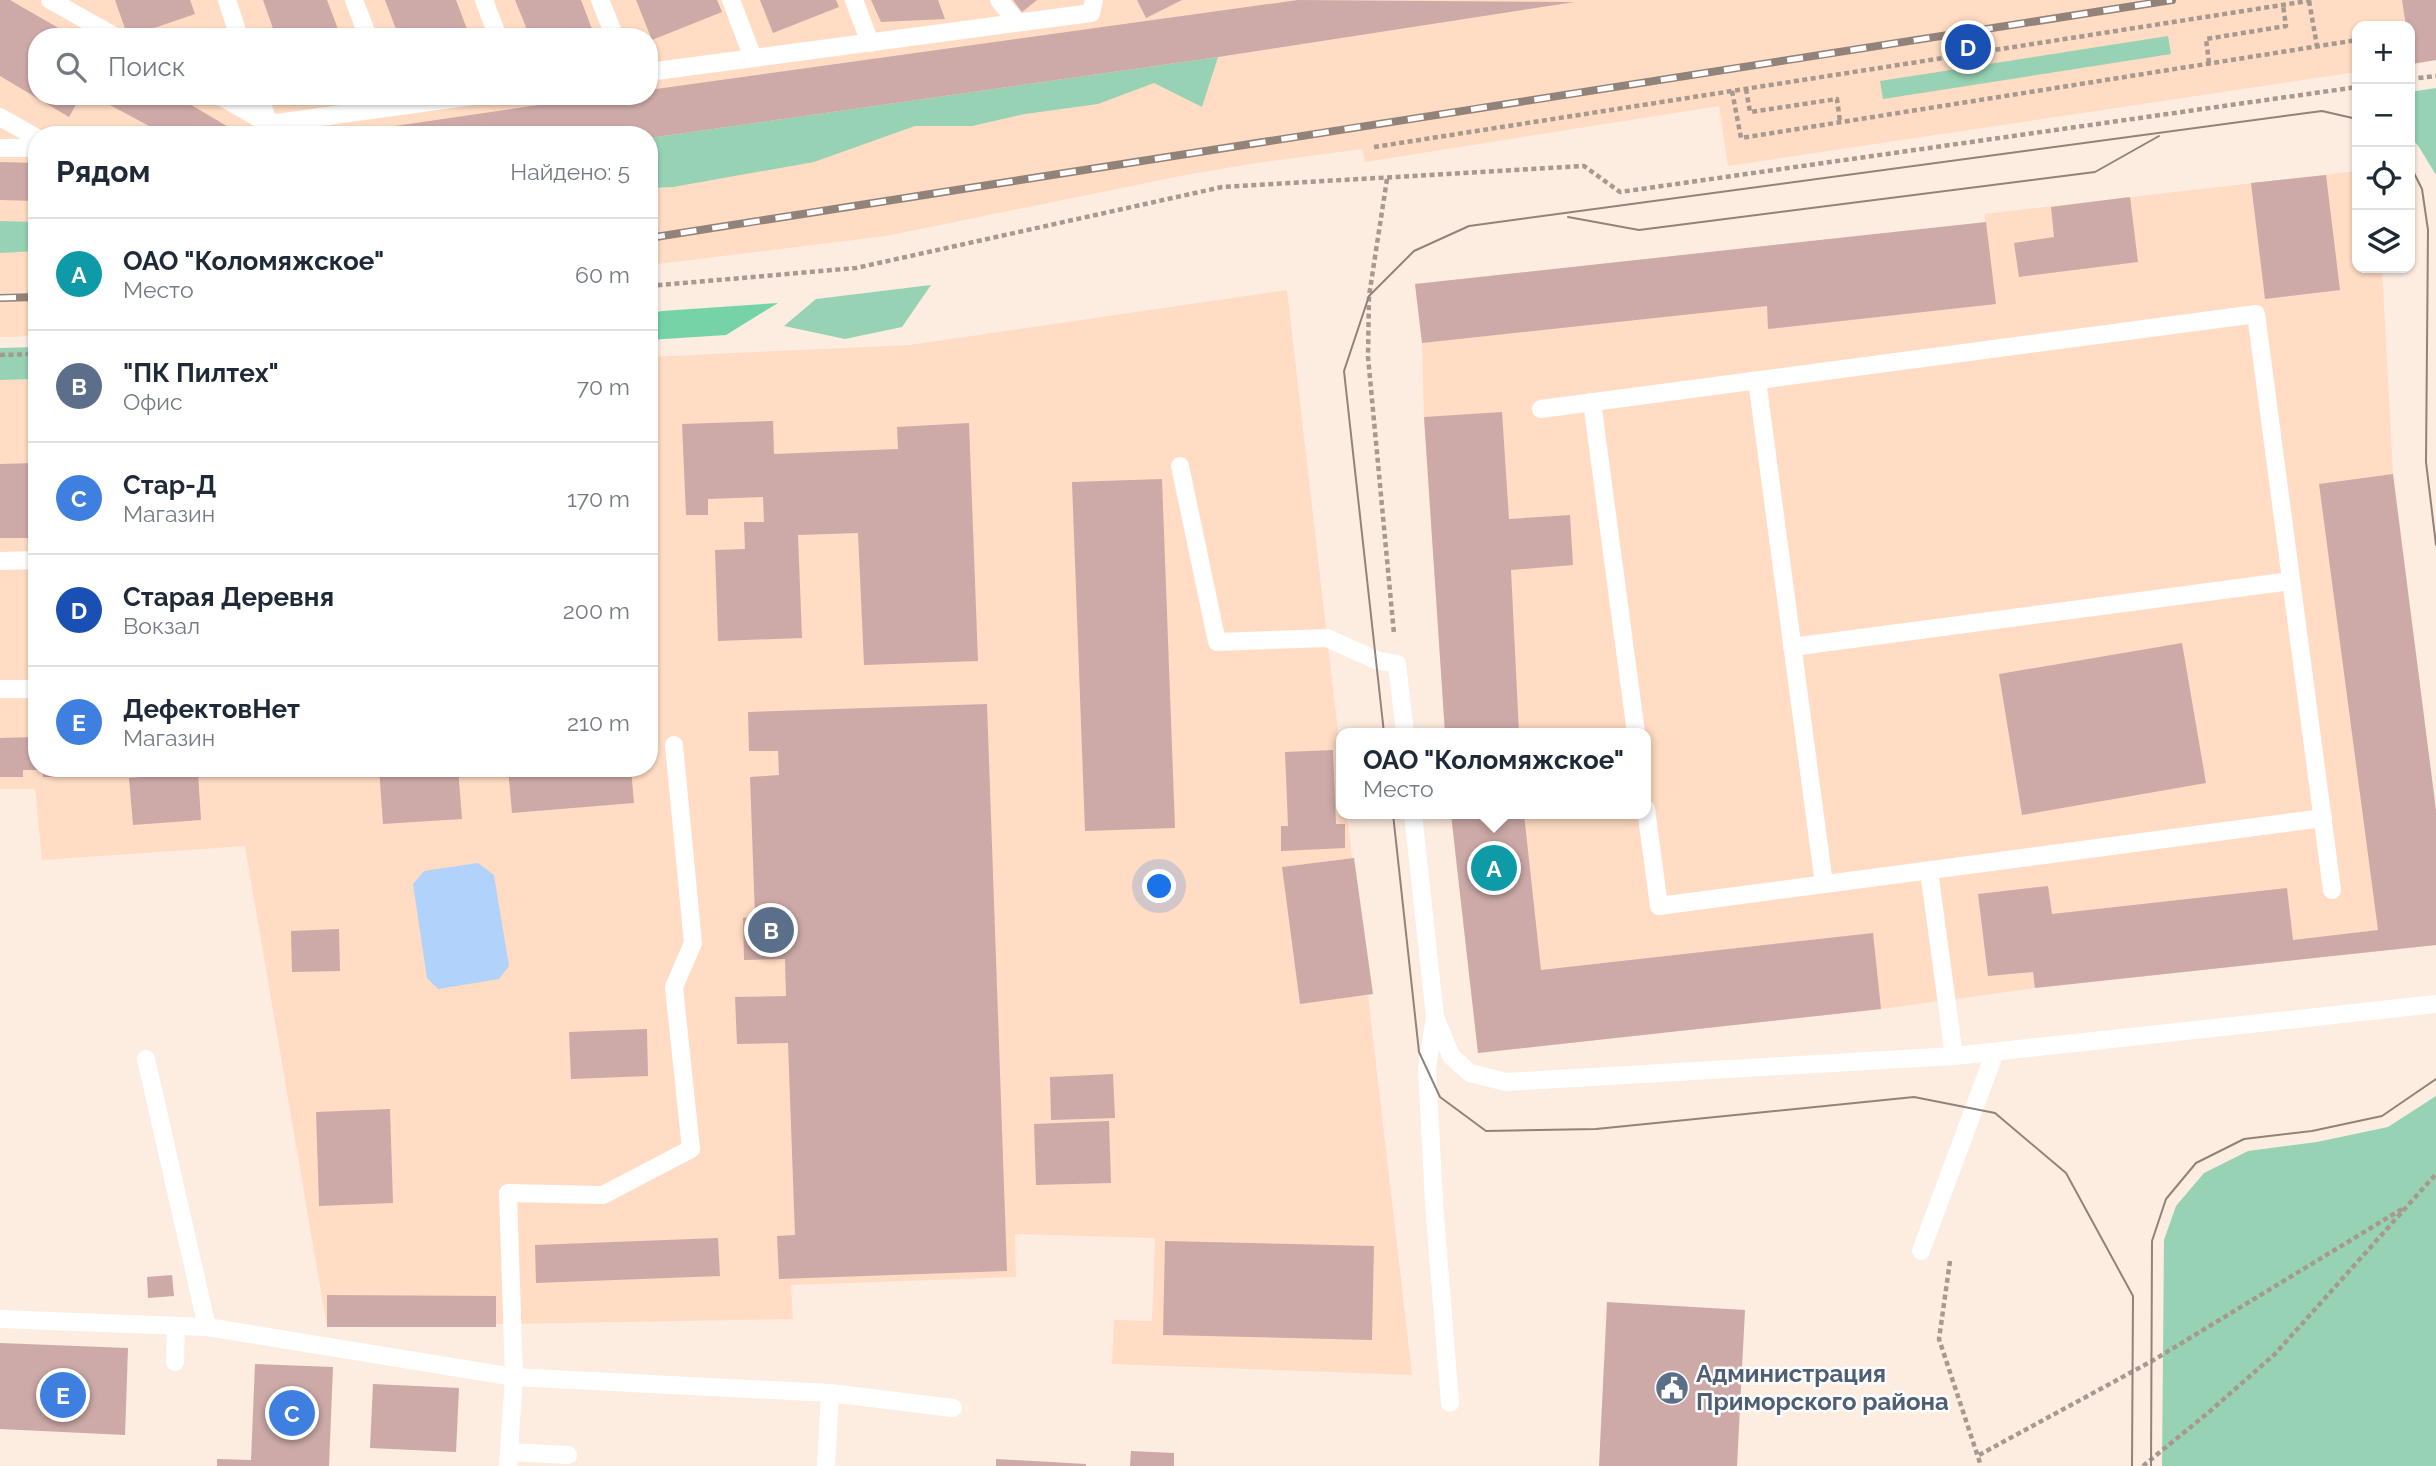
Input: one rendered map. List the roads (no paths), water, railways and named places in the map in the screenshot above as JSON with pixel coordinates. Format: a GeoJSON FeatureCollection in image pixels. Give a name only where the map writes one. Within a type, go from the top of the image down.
{"type":"FeatureCollection","features":[{"type":"Feature","properties":{"kind":"lane"},"geometry":{"type":"LineString","coordinates":[[50,0],[78,8],[104,28]]}},
{"type":"Feature","properties":{"kind":"lane"},"geometry":{"type":"LineString","coordinates":[[227,0],[236,28]]}},
{"type":"Feature","properties":{"kind":"lane"},"geometry":{"type":"LineString","coordinates":[[354,0],[365,28]]}},
{"type":"Feature","properties":{"kind":"lane"},"geometry":{"type":"LineString","coordinates":[[484,0],[495,28]]}},
{"type":"Feature","properties":{"kind":"lane"},"geometry":{"type":"LineString","coordinates":[[600,0],[611,28]]}},
{"type":"Feature","properties":{"kind":"lane"},"geometry":{"type":"LineString","coordinates":[[731,0],[753,58]]}},
{"type":"Feature","properties":{"kind":"lane"},"geometry":{"type":"LineString","coordinates":[[854,0],[870,43]]}},
{"type":"Feature","properties":{"kind":"lane"},"geometry":{"type":"LineString","coordinates":[[999,0],[1017,22]]}},
{"type":"Feature","properties":{"kind":"lane"},"geometry":{"type":"LineString","coordinates":[[658,71],[1091,13],[1094,0]]}},
{"type":"Feature","properties":{"kind":"lane"},"geometry":{"type":"LineString","coordinates":[[235,105],[268,124],[375,105]]}},
{"type":"Feature","properties":{"kind":"lane"},"geometry":{"type":"LineString","coordinates":[[262,105],[268,124]]}},
{"type":"Feature","properties":{"kind":"lane"},"geometry":{"type":"LineString","coordinates":[[0,117],[28,133]]}},
{"type":"Feature","properties":{"kind":"lane"},"geometry":{"type":"LineString","coordinates":[[0,148],[28,148]]}},
{"type":"Feature","properties":{"kind":"lane"},"geometry":{"type":"LineString","coordinates":[[1541,409],[2256,314],[2332,890]]}},
{"type":"Feature","properties":{"kind":"lane"},"geometry":{"type":"LineString","coordinates":[[1756,380],[1824,884]]}},
{"type":"Feature","properties":{"kind":"lane"},"geometry":{"type":"LineString","coordinates":[[1592,402],[1635,728]]}},
{"type":"Feature","properties":{"kind":"lane"},"geometry":{"type":"LineString","coordinates":[[1180,466],[1217,642],[1327,638],[1376,660],[1397,664],[1404,728]]}},
{"type":"Feature","properties":{"kind":"lane"},"geometry":{"type":"LineString","coordinates":[[0,561],[28,560]]}},
{"type":"Feature","properties":{"kind":"lane"},"geometry":{"type":"LineString","coordinates":[[1792,647],[2291,581]]}},
{"type":"Feature","properties":{"kind":"lane"},"geometry":{"type":"LineString","coordinates":[[0,689],[28,689]]}},
{"type":"Feature","properties":{"kind":"lane"},"geometry":{"type":"LineString","coordinates":[[568,1455],[508,1459],[514,1377],[508,1193],[603,1195],[691,1149],[674,987],[693,943],[674,745]]}},
{"type":"Feature","properties":{"kind":"lane"},"geometry":{"type":"LineString","coordinates":[[1647,819],[1659,906],[2323,818]]}},
{"type":"Feature","properties":{"kind":"lane"},"geometry":{"type":"LineString","coordinates":[[1414,819],[1435,1017],[1427,1068],[1434,1203],[1450,1403]]}},
{"type":"Feature","properties":{"kind":"lane"},"geometry":{"type":"LineString","coordinates":[[1929,871],[1954,1056]]}},
{"type":"Feature","properties":{"kind":"lane"},"geometry":{"type":"LineString","coordinates":[[1435,1017],[1451,1056],[1470,1073],[1506,1083],[1954,1056],[2436,1004]]}},
{"type":"Feature","properties":{"kind":"lane"},"geometry":{"type":"LineString","coordinates":[[1920,1251],[1995,1052]]}},
{"type":"Feature","properties":{"kind":"lane"},"geometry":{"type":"LineString","coordinates":[[146,1059],[207,1327]]}},
{"type":"Feature","properties":{"kind":"lane"},"geometry":{"type":"LineString","coordinates":[[0,1319],[207,1327],[514,1377],[830,1393],[953,1408]]}},
{"type":"Feature","properties":{"kind":"lane"},"geometry":{"type":"LineString","coordinates":[[175,1362],[176,1326]]}},
{"type":"Feature","properties":{"kind":"lane"},"geometry":{"type":"LineString","coordinates":[[826,1466],[830,1393]]}},
{"type":"Feature","properties":{"kind":"water"},"geometry":{"type":"Polygon","coordinates":[[[478,863],[494,875],[509,966],[499,979],[438,989],[427,978],[413,884],[424,871],[478,863]]]}},
{"type":"Feature","properties":{"kind":"tram line"},"geometry":{"type":"LineString","coordinates":[[1383,728],[1344,371],[1369,296],[1414,251],[1469,226],[2322,111],[2352,118]]}},
{"type":"Feature","properties":{"kind":"tram line"},"geometry":{"type":"LineString","coordinates":[[1568,217],[1639,230],[2095,172],[2159,136]]}},
{"type":"Feature","properties":{"kind":"tram line"},"geometry":{"type":"LineString","coordinates":[[2415,175],[2422,189],[2428,230],[2426,462],[2436,545]]}},
{"type":"Feature","properties":{"kind":"tram line"},"geometry":{"type":"LineString","coordinates":[[1394,819],[1419,1052],[1440,1097],[1486,1131],[1596,1129],[1914,1097],[1995,1113],[2066,1173],[2133,1296],[2132,1466]]}},
{"type":"Feature","properties":{"kind":"tram line"},"geometry":{"type":"LineString","coordinates":[[2151,1466],[2152,1241],[2166,1199],[2196,1163],[2244,1139],[2312,1131],[2382,1116],[2436,1079]]}},
{"type":"Feature","properties":{"kind":"railway"},"geometry":{"type":"LineString","coordinates":[[658,237],[2172,0]]}},
{"type":"Feature","properties":{"kind":"railway"},"geometry":{"type":"LineString","coordinates":[[0,298],[28,297]]}},
{"type":"Feature","properties":{"kind":"place","name":"Старая Деревня"},"geometry":{"type":"Point","coordinates":[1968,47]}},
{"type":"Feature","properties":{"kind":"place","name":"ОАО \"Коломяжское\""},"geometry":{"type":"Point","coordinates":[1494,868]}},
{"type":"Feature","properties":{"kind":"place","name":"\"ПК Пилтех\""},"geometry":{"type":"Point","coordinates":[771,930]}},
{"type":"Feature","properties":{"kind":"place","name":"Администрация Приморского района"},"geometry":{"type":"Point","coordinates":[1672,1388]}},
{"type":"Feature","properties":{"kind":"place","name":"ДефектовНет"},"geometry":{"type":"Point","coordinates":[63,1395]}},
{"type":"Feature","properties":{"kind":"place","name":"Стар-Д"},"geometry":{"type":"Point","coordinates":[292,1413]}}]}
